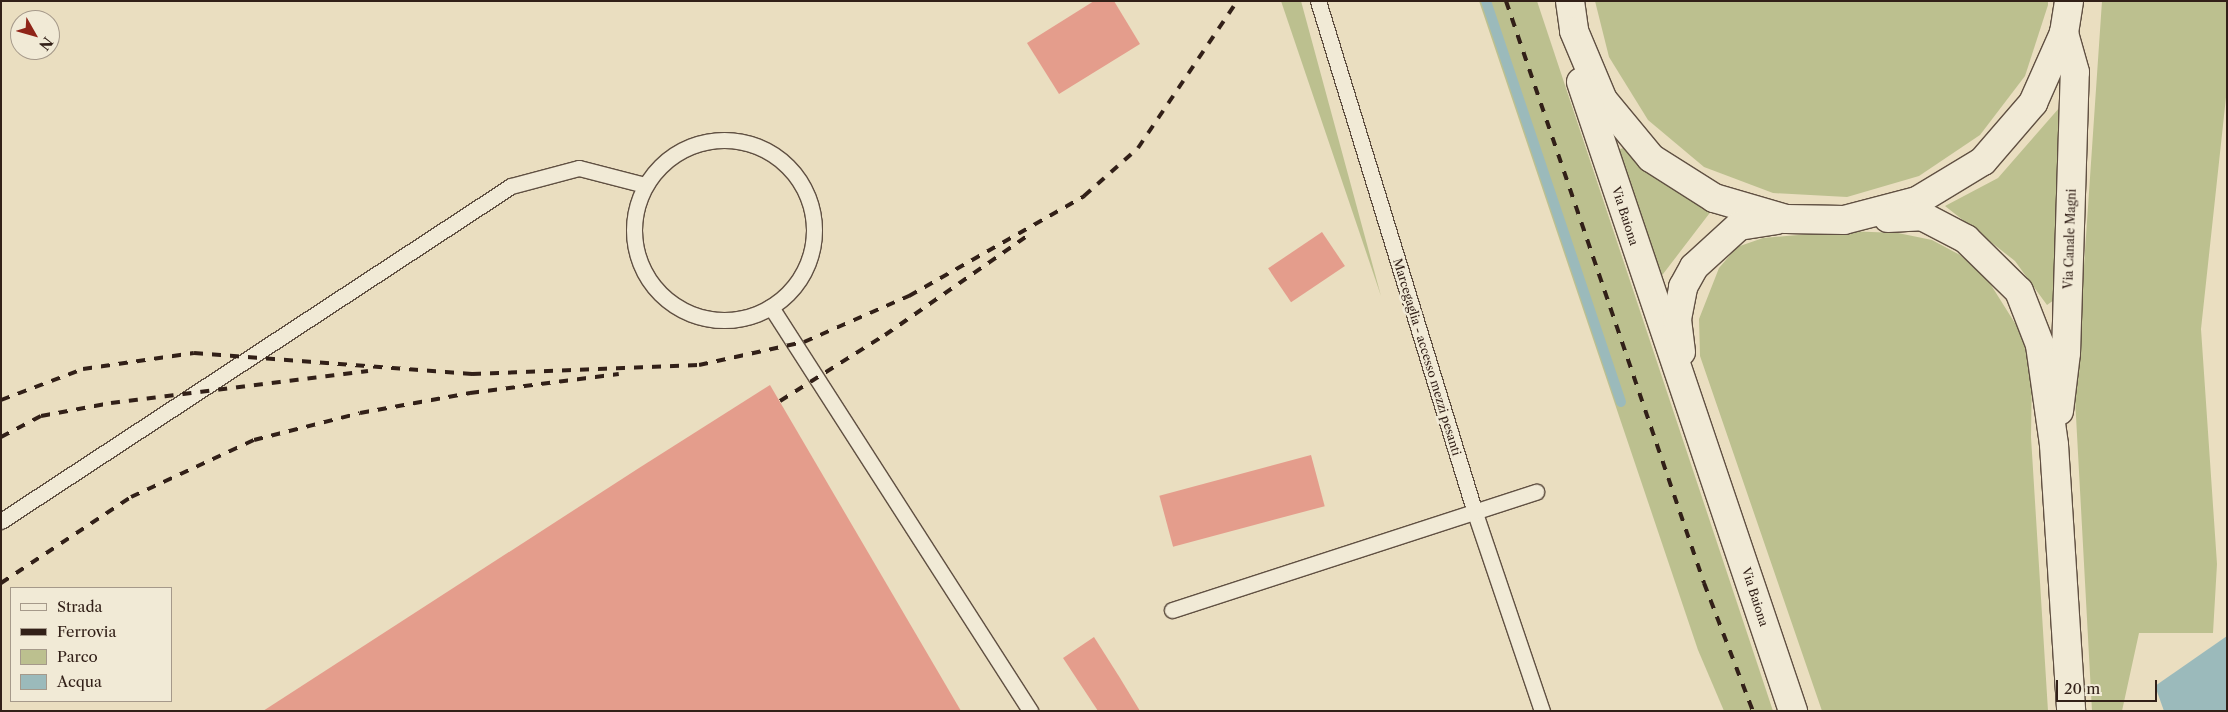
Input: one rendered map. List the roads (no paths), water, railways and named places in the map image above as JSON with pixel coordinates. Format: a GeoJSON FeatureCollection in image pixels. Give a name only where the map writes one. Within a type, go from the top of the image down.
{"type":"FeatureCollection","features":[{"type":"Feature","properties":{"kind":"main road"},"geometry":{"type":"LineString","coordinates":[[1570,1],[1574,31],[1603,100],[1651,158],[1714,198],[1786,219],[1844,220],[1918,201],[1983,161],[2033,103],[2064,33],[2069,1]]}},
{"type":"Feature","properties":{"kind":"main road","name":"Via Baiona"},"geometry":{"type":"LineString","coordinates":[[1574,31],[1582,86],[1685,398],[1717,480],[1793,711]]}},
{"type":"Feature","properties":{"kind":"main road","name":"Via Canale Magni"},"geometry":{"type":"LineString","coordinates":[[2054,445],[2066,354],[2075,72],[2064,33]]}},
{"type":"Feature","properties":{"kind":"main road","name":"Via Canale Magni"},"geometry":{"type":"LineString","coordinates":[[1844,220],[1922,216],[1966,239],[2019,292],[2040,346],[2054,445],[2071,711]]}},
{"type":"Feature","properties":{"kind":"main road","name":"Via Baiona"},"geometry":{"type":"LineString","coordinates":[[1685,398],[1677,319],[1684,287],[1694,267],[1739,226],[1786,219]]}},
{"type":"Feature","properties":{"kind":"lane","name":"Marcegaglia - accesso mezzi pesanti"},"geometry":{"type":"LineString","coordinates":[[1318,1],[1475,513],[1542,711]]}},
{"type":"Feature","properties":{"kind":"lane"},"geometry":{"type":"LineString","coordinates":[[711,140],[738,140],[765,148],[788,164],[804,186],[813,212],[814,240],[807,266],[792,289],[771,307],[747,318],[721,321],[695,316],[665,298],[652,286],[639,262],[634,237],[636,210],[645,185],[662,163],[685,148],[711,140]]}},
{"type":"Feature","properties":{"kind":"lane"},"geometry":{"type":"LineString","coordinates":[[1,521],[511,186],[579,168],[645,185]]}},
{"type":"Feature","properties":{"kind":"lane"},"geometry":{"type":"LineString","coordinates":[[771,307],[1030,711]]}},
{"type":"Feature","properties":{"kind":"lane"},"geometry":{"type":"LineString","coordinates":[[1172,610],[1536,492]]}},
{"type":"Feature","properties":{"kind":"water"},"geometry":{"type":"Polygon","coordinates":[[[2227,636],[2227,711],[2164,711],[2155,686],[2227,636]]]}},
{"type":"Feature","properties":{"kind":"waterway"},"geometry":{"type":"LineString","coordinates":[[1486,1],[1621,402]]}},
{"type":"Feature","properties":{"kind":"railway"},"geometry":{"type":"LineString","coordinates":[[1,400],[83,369],[194,353],[472,374],[699,365],[804,342],[909,296],[1084,196],[1138,148],[1237,1]]}},
{"type":"Feature","properties":{"kind":"railway"},"geometry":{"type":"LineString","coordinates":[[1506,1],[1704,583],[1753,711]]}},
{"type":"Feature","properties":{"kind":"railway"},"geometry":{"type":"LineString","coordinates":[[780,401],[885,335],[1027,236]]}},
{"type":"Feature","properties":{"kind":"railway"},"geometry":{"type":"LineString","coordinates":[[1,437],[41,416],[111,403],[368,371]]}},
{"type":"Feature","properties":{"kind":"railway"},"geometry":{"type":"LineString","coordinates":[[1,583],[131,497],[254,440],[360,413],[470,393],[619,374]]}}]}
